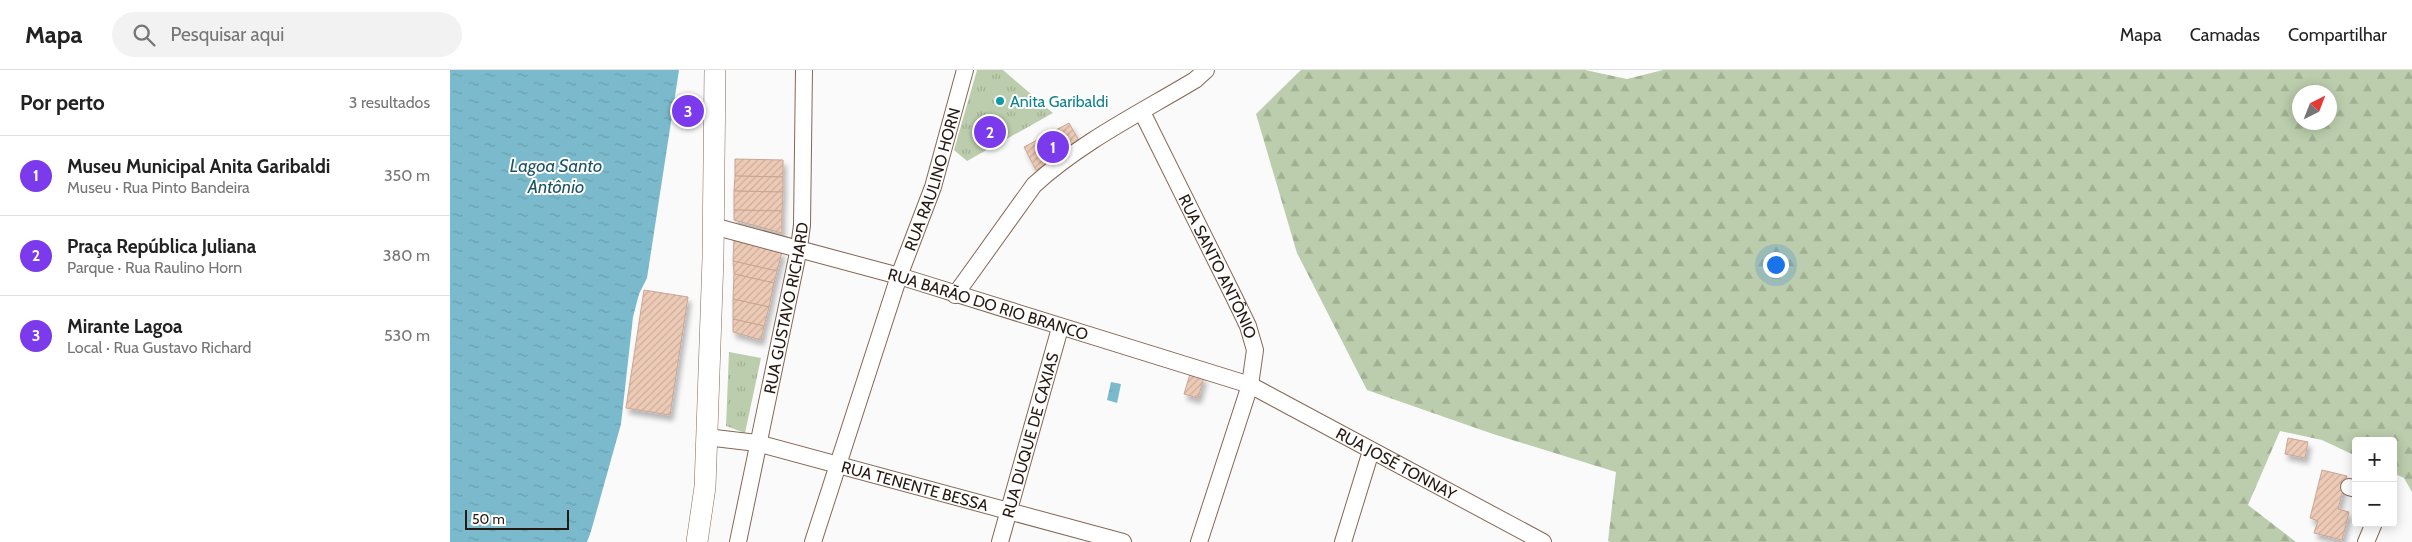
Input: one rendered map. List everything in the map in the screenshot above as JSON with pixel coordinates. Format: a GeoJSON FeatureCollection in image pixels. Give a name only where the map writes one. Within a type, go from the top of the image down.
{"type":"FeatureCollection","features":[{"type":"Feature","properties":{"kind":"main road"},"geometry":{"type":"LineString","coordinates":[[697,542],[712,438],[716,349],[720,121],[715,70]]}},
{"type":"Feature","properties":{"kind":"main road"},"geometry":{"type":"LineString","coordinates":[[720,121],[726,70]]}},
{"type":"Feature","properties":{"kind":"main road"},"geometry":{"type":"LineString","coordinates":[[709,542],[716,489],[712,438]]}},
{"type":"Feature","properties":{"kind":"street","name":"RUA GUSTAVO RICHARD"},"geometry":{"type":"LineString","coordinates":[[738,542],[799,248],[802,225],[804,70]]}},
{"type":"Feature","properties":{"kind":"street","name":"RUA RAULINO HORN"},"geometry":{"type":"LineString","coordinates":[[813,542],[900,276],[933,187],[965,70]]}},
{"type":"Feature","properties":{"kind":"street"},"geometry":{"type":"LineString","coordinates":[[955,295],[1034,185],[1072,155],[1194,80],[1206,70]]}},
{"type":"Feature","properties":{"kind":"street","name":"RUA SANTO ANTÔNIO"},"geometry":{"type":"LineString","coordinates":[[1142,112],[1248,326],[1255,350],[1250,385],[1198,542]]}},
{"type":"Feature","properties":{"kind":"street","name":"RUA BARÃO DO RIO BRANCO"},"geometry":{"type":"LineString","coordinates":[[719,226],[900,276],[1060,328],[1250,385]]}},
{"type":"Feature","properties":{"kind":"street","name":"RUA DUQUE DE CAXIAS"},"geometry":{"type":"LineString","coordinates":[[1000,542],[1007,511],[1060,328]]}},
{"type":"Feature","properties":{"kind":"street","name":"RUA JOSÉ TONNAY"},"geometry":{"type":"LineString","coordinates":[[1250,385],[1542,542]]}},
{"type":"Feature","properties":{"kind":"street","name":"RUA TENENTE BESSA"},"geometry":{"type":"LineString","coordinates":[[712,438],[758,442],[1123,542]]}},
{"type":"Feature","properties":{"kind":"street"},"geometry":{"type":"LineString","coordinates":[[1343,542],[1371,451]]}},
{"type":"Feature","properties":{"kind":"street"},"geometry":{"type":"LineString","coordinates":[[2366,542],[2372,527]]}},
{"type":"Feature","properties":{"kind":"green space"},"geometry":{"type":"Polygon","coordinates":[[[977,70],[1003,70],[1053,113],[967,161],[954,150],[977,70]]]}},
{"type":"Feature","properties":{"kind":"green space"},"geometry":{"type":"Polygon","coordinates":[[[1301,70],[1585,70],[1627,79],[1663,70],[2412,70],[2412,492],[2404,478],[2397,475],[2397,437],[2352,437],[2352,454],[2322,440],[2280,431],[2248,505],[2296,542],[1610,542],[1608,541],[1616,472],[1493,434],[1367,390],[1297,253],[1256,114],[1301,70]]]}},
{"type":"Feature","properties":{"kind":"green space"},"geometry":{"type":"Polygon","coordinates":[[[729,352],[761,358],[745,433],[726,426],[729,352]]]}},
{"type":"Feature","properties":{"kind":"water","name":"Lagoa Santo Antônio"},"geometry":{"type":"Polygon","coordinates":[[[450,70],[679,70],[647,278],[639,294],[633,317],[621,424],[588,542],[450,542],[450,70]]]}},
{"type":"Feature","properties":{"kind":"water"},"geometry":{"type":"Polygon","coordinates":[[[1111,382],[1121,384],[1117,403],[1107,400],[1111,382]]]}},
{"type":"Feature","properties":{"kind":"pier"},"geometry":{"type":"Polygon","coordinates":[[[606,494],[595,534],[591,542],[587,542],[606,494]]]}},
{"type":"Feature","properties":{"kind":"building"},"geometry":{"type":"Polygon","coordinates":[[[1069,123],[1082,146],[1036,170],[1024,147],[1069,123]]]}},
{"type":"Feature","properties":{"kind":"building"},"geometry":{"type":"Polygon","coordinates":[[[735,159],[783,160],[783,177],[735,176],[735,159]]]}},
{"type":"Feature","properties":{"kind":"building"},"geometry":{"type":"Polygon","coordinates":[[[735,176],[783,177],[783,192],[734,191],[735,176]]]}},
{"type":"Feature","properties":{"kind":"building"},"geometry":{"type":"Polygon","coordinates":[[[734,191],[783,192],[782,211],[734,210],[734,191]]]}},
{"type":"Feature","properties":{"kind":"building"},"geometry":{"type":"Polygon","coordinates":[[[734,210],[782,211],[782,233],[734,220],[734,210]]]}},
{"type":"Feature","properties":{"kind":"building"},"geometry":{"type":"Polygon","coordinates":[[[734,238],[782,252],[777,271],[733,261],[734,238]]]}},
{"type":"Feature","properties":{"kind":"building"},"geometry":{"type":"Polygon","coordinates":[[[733,261],[777,271],[774,283],[734,274],[733,261]]]}},
{"type":"Feature","properties":{"kind":"building"},"geometry":{"type":"Polygon","coordinates":[[[734,274],[774,283],[769,307],[733,299],[734,274]]]}},
{"type":"Feature","properties":{"kind":"building"},"geometry":{"type":"Polygon","coordinates":[[[644,290],[688,297],[670,415],[626,408],[644,290]]]}},
{"type":"Feature","properties":{"kind":"building"},"geometry":{"type":"Polygon","coordinates":[[[733,299],[769,307],[764,326],[733,319],[733,299]]]}},
{"type":"Feature","properties":{"kind":"building"},"geometry":{"type":"Polygon","coordinates":[[[733,319],[764,326],[761,340],[733,332],[733,319]]]}},
{"type":"Feature","properties":{"kind":"building"},"geometry":{"type":"Polygon","coordinates":[[[1190,374],[1204,377],[1198,398],[1184,394],[1190,374]]]}},
{"type":"Feature","properties":{"kind":"building"},"geometry":{"type":"Polygon","coordinates":[[[2288,438],[2308,442],[2305,458],[2285,454],[2288,438]]]}},
{"type":"Feature","properties":{"kind":"building"},"geometry":{"type":"Polygon","coordinates":[[[2322,470],[2347,476],[2338,509],[2349,512],[2342,540],[2314,533],[2318,521],[2310,518],[2322,470]]]}},
{"type":"Feature","properties":{"kind":"place","name":"Anita Garibaldi"},"geometry":{"type":"Point","coordinates":[1000,101]}},
{"type":"Feature","properties":{"kind":"place","name":"Mirante Lagoa"},"geometry":{"type":"Point","coordinates":[688,111]}},
{"type":"Feature","properties":{"kind":"place","name":"Praça República Juliana"},"geometry":{"type":"Point","coordinates":[990,132]}},
{"type":"Feature","properties":{"kind":"place","name":"Museu Municipal Anita Garibaldi"},"geometry":{"type":"Point","coordinates":[1053,147]}}]}
